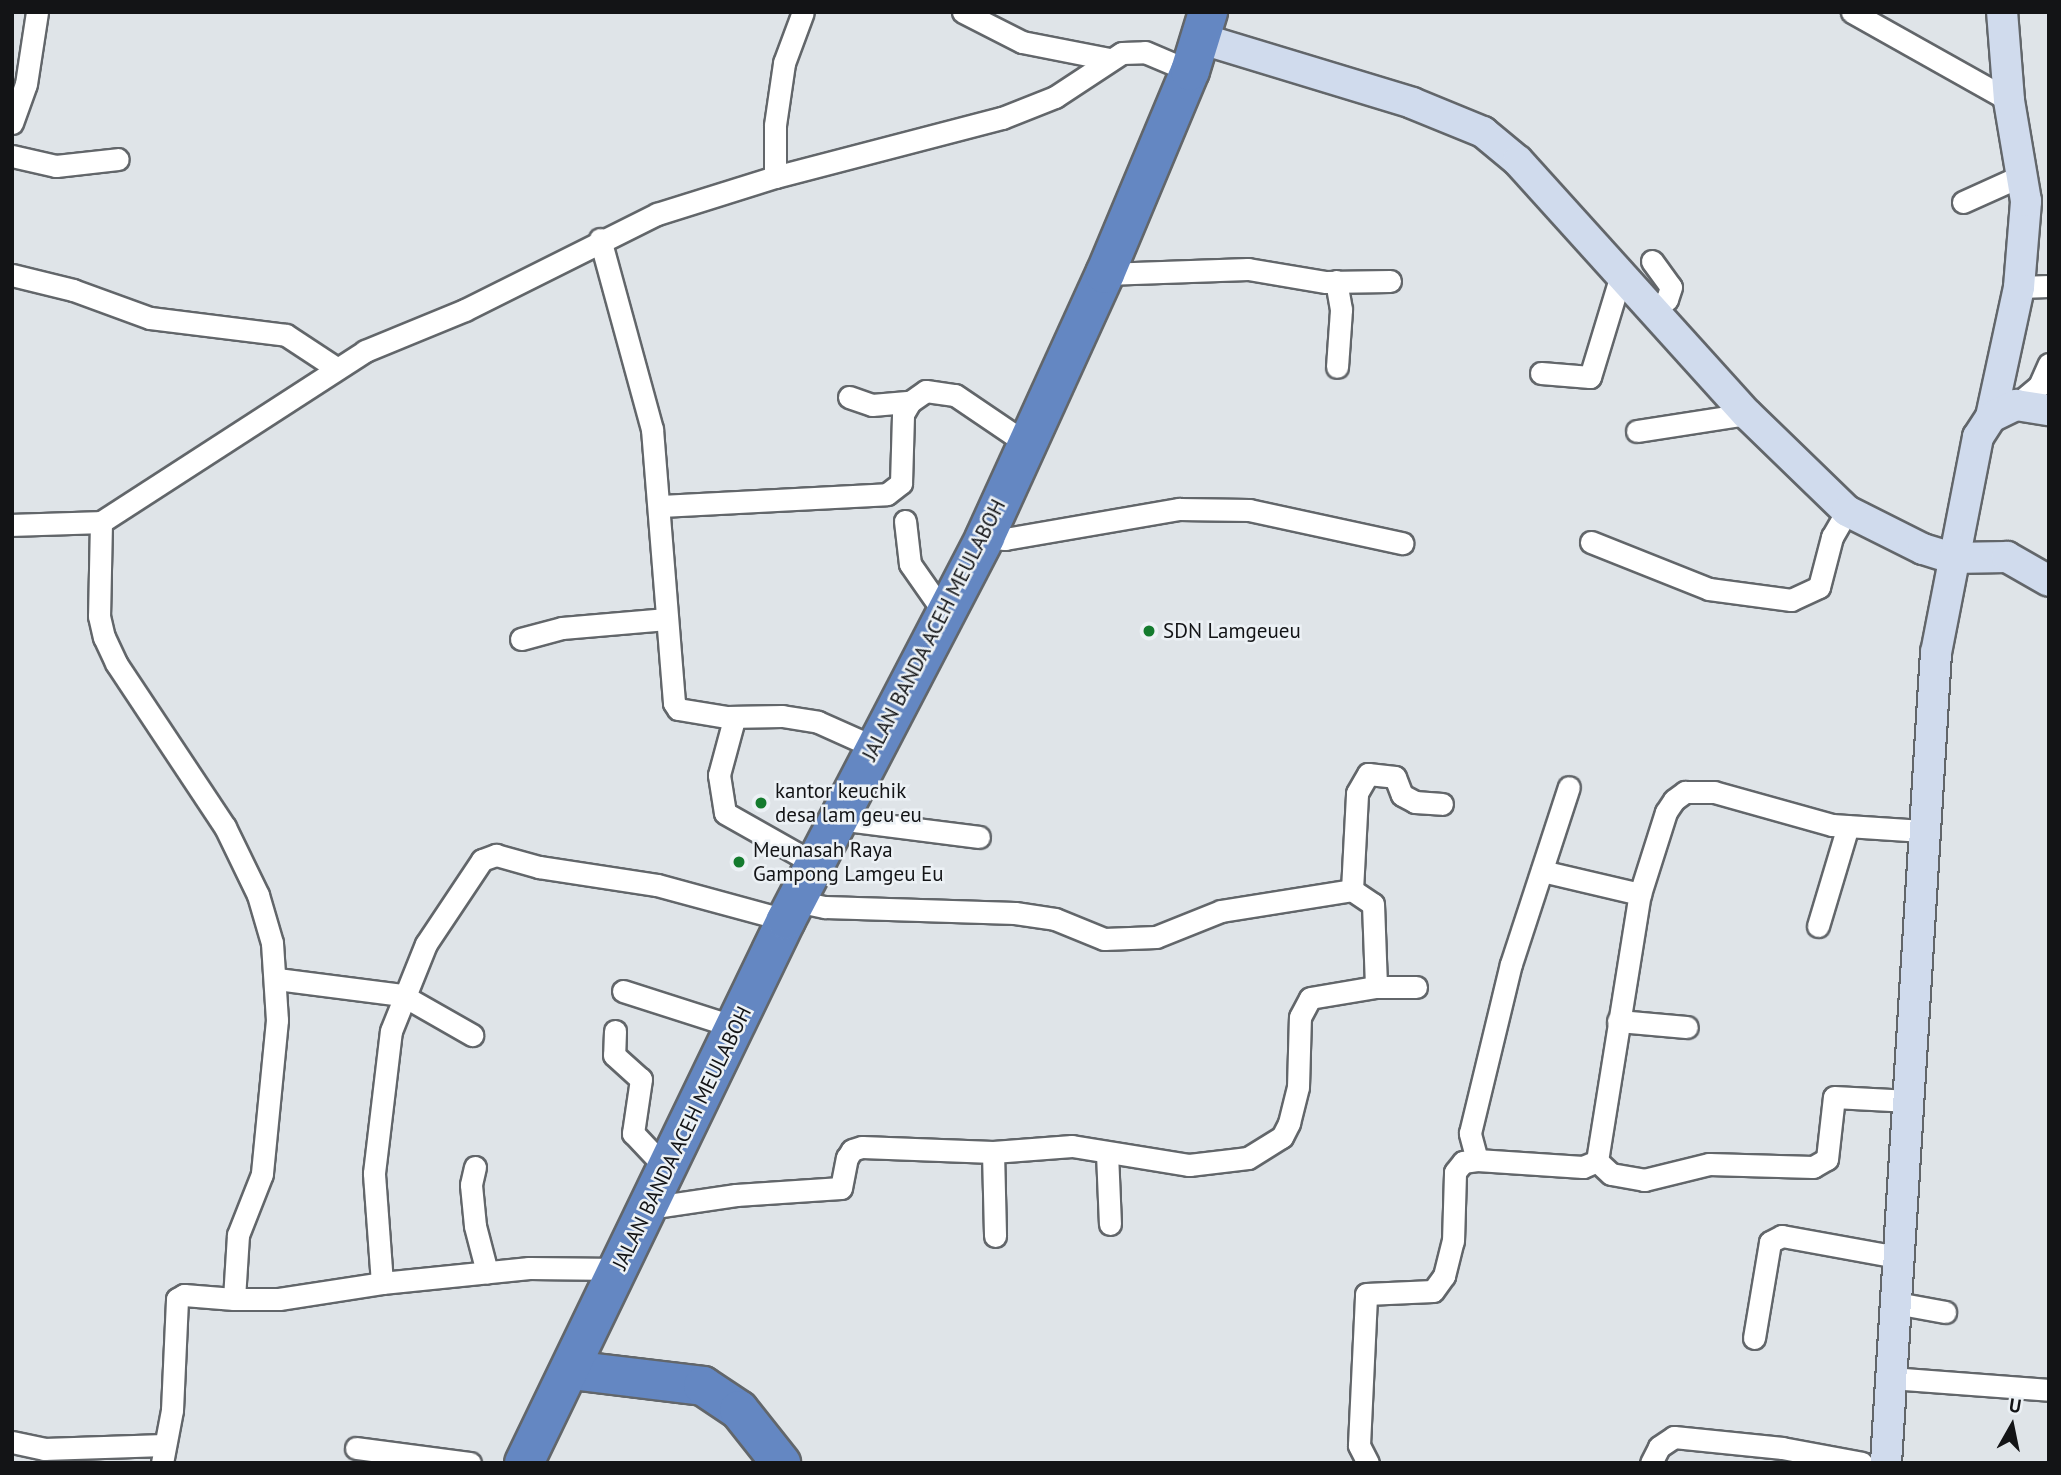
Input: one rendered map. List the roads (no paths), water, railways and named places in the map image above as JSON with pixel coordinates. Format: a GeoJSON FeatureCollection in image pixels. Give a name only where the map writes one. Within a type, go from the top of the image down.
{"type":"FeatureCollection","features":[{"type":"Feature","properties":{"kind":"highway","name":"JALAN BANDA ACEH MEULABOH"},"geometry":{"type":"LineString","coordinates":[[524,1463],[791,911],[985,537],[1105,274],[1200,41]]}},
{"type":"Feature","properties":{"kind":"highway"},"geometry":{"type":"LineString","coordinates":[[571,1370],[702,1386],[739,1410],[782,1463]]}},
{"type":"Feature","properties":{"kind":"street"},"geometry":{"type":"LineString","coordinates":[[12,123],[37,12]]}},
{"type":"Feature","properties":{"kind":"street"},"geometry":{"type":"LineString","coordinates":[[775,177],[775,125],[784,63],[803,12]]}},
{"type":"Feature","properties":{"kind":"street"},"geometry":{"type":"LineString","coordinates":[[963,12],[1022,42],[1108,59]]}},
{"type":"Feature","properties":{"kind":"street"},"geometry":{"type":"LineString","coordinates":[[1852,12],[2009,100]]}},
{"type":"Feature","properties":{"kind":"street"},"geometry":{"type":"LineString","coordinates":[[2002,12],[2009,100],[2026,201],[2019,287],[2003,411]]}},
{"type":"Feature","properties":{"kind":"street"},"geometry":{"type":"LineString","coordinates":[[12,525],[101,522],[256,425],[335,368],[465,310],[600,239],[657,214],[775,177],[1002,118],[1055,97],[1108,59],[1132,51],[1145,52],[1200,41],[1412,103],[1483,132],[1518,161],[1620,278],[1658,308],[1747,414],[1847,511],[1882,533],[2007,557],[2049,581]]}},
{"type":"Feature","properties":{"kind":"street"},"geometry":{"type":"LineString","coordinates":[[12,156],[56,166],[118,159]]}},
{"type":"Feature","properties":{"kind":"street"},"geometry":{"type":"LineString","coordinates":[[1963,202],[2023,176]]}},
{"type":"Feature","properties":{"kind":"street"},"geometry":{"type":"LineString","coordinates":[[600,239],[652,429],[661,506],[675,706],[727,717],[782,716],[818,722],[874,747]]}},
{"type":"Feature","properties":{"kind":"street"},"geometry":{"type":"LineString","coordinates":[[1653,261],[1669,281],[1670,293],[1658,308]]}},
{"type":"Feature","properties":{"kind":"street"},"geometry":{"type":"LineString","coordinates":[[1105,274],[1248,269],[1336,281],[1390,281]]}},
{"type":"Feature","properties":{"kind":"street"},"geometry":{"type":"LineString","coordinates":[[12,275],[73,290],[150,318],[286,335],[335,368]]}},
{"type":"Feature","properties":{"kind":"street"},"geometry":{"type":"LineString","coordinates":[[1541,373],[1590,377],[1620,278]]}},
{"type":"Feature","properties":{"kind":"street"},"geometry":{"type":"LineString","coordinates":[[1336,281],[1340,291],[1337,367]]}},
{"type":"Feature","properties":{"kind":"street"},"geometry":{"type":"LineString","coordinates":[[2019,287],[2049,286]]}},
{"type":"Feature","properties":{"kind":"street"},"geometry":{"type":"LineString","coordinates":[[1886,1463],[1936,653],[1978,437],[2003,411],[2039,386],[2049,363]]}},
{"type":"Feature","properties":{"kind":"street"},"geometry":{"type":"LineString","coordinates":[[661,506],[887,494],[901,483],[903,414],[910,402],[926,391],[955,395],[1026,443]]}},
{"type":"Feature","properties":{"kind":"street"},"geometry":{"type":"LineString","coordinates":[[849,397],[872,405],[910,402]]}},
{"type":"Feature","properties":{"kind":"street"},"geometry":{"type":"LineString","coordinates":[[2003,411],[2049,410]]}},
{"type":"Feature","properties":{"kind":"street"},"geometry":{"type":"LineString","coordinates":[[1636,431],[1747,414]]}},
{"type":"Feature","properties":{"kind":"street"},"geometry":{"type":"LineString","coordinates":[[985,537],[1005,539],[1179,509],[1249,510],[1402,543]]}},
{"type":"Feature","properties":{"kind":"street"},"geometry":{"type":"LineString","coordinates":[[1591,542],[1709,589],[1791,600],[1819,587],[1832,537],[1847,511]]}},
{"type":"Feature","properties":{"kind":"street"},"geometry":{"type":"LineString","coordinates":[[101,522],[99,616],[104,637],[116,663],[225,827],[258,895],[277,979],[262,1174],[238,1235],[234,1299]]}},
{"type":"Feature","properties":{"kind":"street"},"geometry":{"type":"LineString","coordinates":[[905,522],[910,564],[945,614]]}},
{"type":"Feature","properties":{"kind":"street"},"geometry":{"type":"LineString","coordinates":[[521,639],[562,628],[667,620]]}},
{"type":"Feature","properties":{"kind":"street"},"geometry":{"type":"LineString","coordinates":[[727,717],[733,726],[718,790],[725,813],[815,864]]}},
{"type":"Feature","properties":{"kind":"street"},"geometry":{"type":"LineString","coordinates":[[1352,890],[1360,782],[1368,775],[1395,777],[1402,795],[1415,802],[1441,804]]}},
{"type":"Feature","properties":{"kind":"street"},"geometry":{"type":"LineString","coordinates":[[1478,1160],[1470,1133],[1511,964],[1569,787]]}},
{"type":"Feature","properties":{"kind":"street"},"geometry":{"type":"LineString","coordinates":[[1597,1161],[1640,894],[1666,812],[1685,792],[1714,792],[1848,826],[1923,831]]}},
{"type":"Feature","properties":{"kind":"street"},"geometry":{"type":"LineString","coordinates":[[837,819],[979,836]]}},
{"type":"Feature","properties":{"kind":"street"},"geometry":{"type":"LineString","coordinates":[[1818,926],[1848,826]]}},
{"type":"Feature","properties":{"kind":"street"},"geometry":{"type":"LineString","coordinates":[[382,1283],[374,1173],[384,1073],[402,995],[444,914],[489,856],[791,911],[825,907],[1014,913],[1055,919],[1104,939],[1128,941],[1156,937],[1221,912],[1352,890],[1373,904],[1377,987]]}},
{"type":"Feature","properties":{"kind":"street"},"geometry":{"type":"LineString","coordinates":[[1542,870],[1640,894]]}},
{"type":"Feature","properties":{"kind":"street"},"geometry":{"type":"LineString","coordinates":[[277,979],[402,995],[472,1035]]}},
{"type":"Feature","properties":{"kind":"street"},"geometry":{"type":"LineString","coordinates":[[648,1208],[736,1195],[841,1188],[847,1158],[852,1150],[862,1147],[993,1152],[1072,1146],[1189,1165],[1226,1163],[1248,1158],[1282,1137],[1298,1087],[1300,1017],[1310,998],[1377,987],[1416,987]]}},
{"type":"Feature","properties":{"kind":"street"},"geometry":{"type":"LineString","coordinates":[[623,991],[735,1027]]}},
{"type":"Feature","properties":{"kind":"street"},"geometry":{"type":"LineString","coordinates":[[1618,1021],[1687,1027]]}},
{"type":"Feature","properties":{"kind":"street"},"geometry":{"type":"LineString","coordinates":[[615,1031],[614,1055],[641,1079],[633,1133],[665,1167]]}},
{"type":"Feature","properties":{"kind":"street"},"geometry":{"type":"LineString","coordinates":[[1597,1161],[1611,1174],[1644,1180],[1709,1164],[1813,1167],[1827,1159],[1834,1097],[1910,1101]]}},
{"type":"Feature","properties":{"kind":"street"},"geometry":{"type":"LineString","coordinates":[[993,1152],[995,1236]]}},
{"type":"Feature","properties":{"kind":"street"},"geometry":{"type":"LineString","coordinates":[[1107,1153],[1110,1223]]}},
{"type":"Feature","properties":{"kind":"street"},"geometry":{"type":"LineString","coordinates":[[1368,1463],[1359,1446],[1366,1294],[1433,1291],[1444,1276],[1453,1241],[1455,1172],[1463,1162],[1478,1160],[1583,1167],[1597,1161]]}},
{"type":"Feature","properties":{"kind":"street"},"geometry":{"type":"LineString","coordinates":[[475,1167],[471,1185],[475,1226],[487,1272]]}},
{"type":"Feature","properties":{"kind":"street"},"geometry":{"type":"LineString","coordinates":[[1754,1338],[1770,1242],[1782,1236],[1898,1257]]}},
{"type":"Feature","properties":{"kind":"street"},"geometry":{"type":"LineString","coordinates":[[12,1442],[44,1449],[163,1454],[172,1410],[177,1299],[184,1295],[279,1300],[382,1283],[487,1272],[619,1269]]}},
{"type":"Feature","properties":{"kind":"street"},"geometry":{"type":"LineString","coordinates":[[1896,1303],[1945,1312]]}},
{"type":"Feature","properties":{"kind":"street"},"geometry":{"type":"LineString","coordinates":[[1891,1378],[2049,1390]]}},
{"type":"Feature","properties":{"kind":"street"},"geometry":{"type":"LineString","coordinates":[[1651,1463],[1659,1447],[1674,1437],[1782,1448],[1862,1463]]}},
{"type":"Feature","properties":{"kind":"street"},"geometry":{"type":"LineString","coordinates":[[356,1448],[470,1463]]}},
{"type":"Feature","properties":{"kind":"place","name":"SDN Lamgeueu"},"geometry":{"type":"Point","coordinates":[1149,631]}},
{"type":"Feature","properties":{"kind":"place","name":"kantor keuchik desa lam geu eu"},"geometry":{"type":"Point","coordinates":[761,803]}},
{"type":"Feature","properties":{"kind":"place","name":"Meunasah Raya Gampong Lamgeu Eu"},"geometry":{"type":"Point","coordinates":[739,862]}}]}
